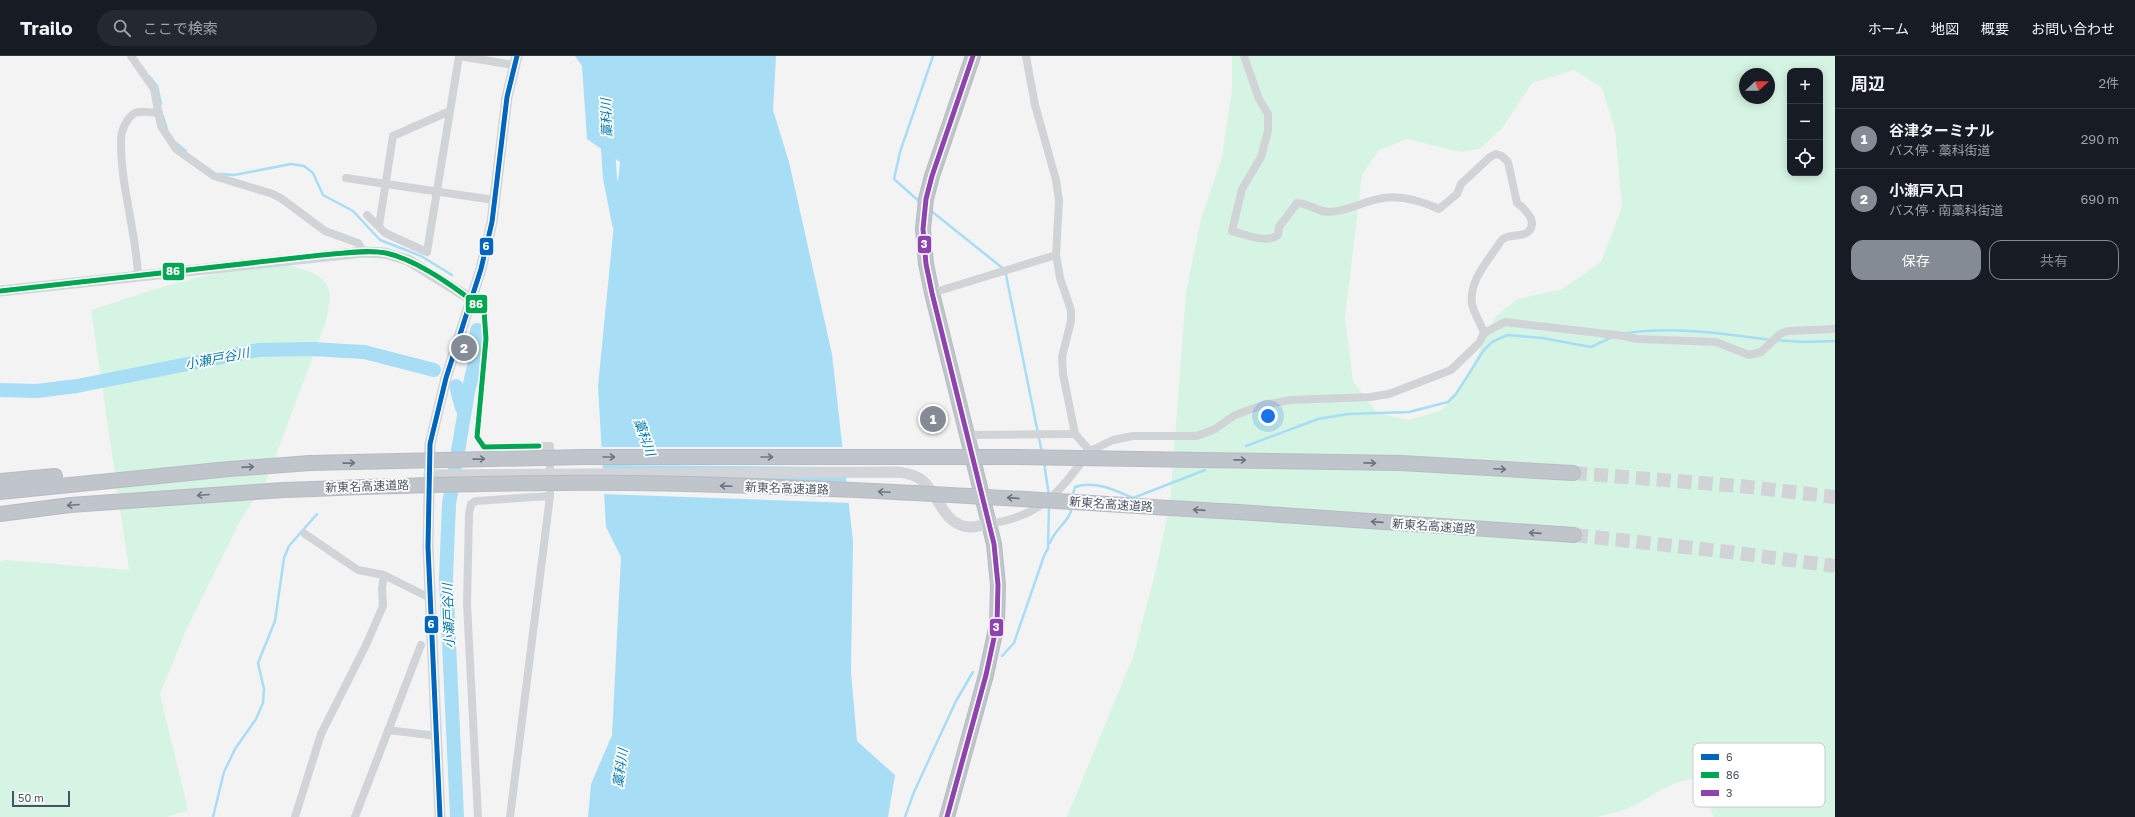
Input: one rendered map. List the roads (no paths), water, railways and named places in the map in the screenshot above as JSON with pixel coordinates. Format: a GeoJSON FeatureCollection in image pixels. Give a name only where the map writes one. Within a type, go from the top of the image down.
{"type":"FeatureCollection","features":[{"type":"Feature","properties":{"kind":"highway"},"geometry":{"type":"LineString","coordinates":[[947,817],[986,675],[997,624],[998,566],[932,293],[926,264],[923,229],[926,199],[932,176],[973,56]]}},
{"type":"Feature","properties":{"kind":"highway","name":"新東名高速道路"},"geometry":{"type":"LineString","coordinates":[[0,492],[229,468],[310,463],[583,457],[1016,457],[1401,464],[1573,473]]}},
{"type":"Feature","properties":{"kind":"highway"},"geometry":{"type":"LineString","coordinates":[[0,481],[82,474],[229,468]]}},
{"type":"Feature","properties":{"kind":"highway","name":"新東名高速道路"},"geometry":{"type":"LineString","coordinates":[[0,514],[78,505],[284,490],[484,483],[702,485],[969,496],[1238,512],[1574,535]]}},
{"type":"Feature","properties":{"kind":"main road"},"geometry":{"type":"LineString","coordinates":[[440,817],[428,547],[429,475],[432,437],[446,378],[481,269],[494,200],[507,97],[515,60]]}},
{"type":"Feature","properties":{"kind":"main road"},"geometry":{"type":"LineString","coordinates":[[0,291],[364,252],[386,253],[408,260],[471,299]]}},
{"type":"Feature","properties":{"kind":"main road"},"geometry":{"type":"LineString","coordinates":[[429,475],[898,472],[910,474],[923,482],[941,508],[953,520],[969,527],[989,524]]}},
{"type":"Feature","properties":{"kind":"street"},"geometry":{"type":"LineString","coordinates":[[131,56],[154,89],[161,126],[176,149],[204,170],[225,181],[273,194],[325,231],[358,243],[364,252]]}},
{"type":"Feature","properties":{"kind":"street"},"geometry":{"type":"LineString","coordinates":[[367,215],[385,233],[427,252],[459,56],[515,60]]}},
{"type":"Feature","properties":{"kind":"street"},"geometry":{"type":"LineString","coordinates":[[1026,56],[1035,105],[1056,180],[1059,200],[1056,256],[1060,278],[1071,310],[1071,321],[1062,357],[1075,434],[1090,452]]}},
{"type":"Feature","properties":{"kind":"street"},"geometry":{"type":"LineString","coordinates":[[1244,56],[1259,99],[1268,114],[1268,131],[1261,157],[1242,189],[1232,231],[1264,239],[1273,238],[1278,235],[1279,227],[1297,203],[1304,203],[1322,211],[1330,212],[1386,197],[1418,200],[1439,209],[1457,194],[1461,184],[1490,157],[1496,154],[1502,156],[1508,162],[1517,203],[1525,209],[1531,218],[1532,225],[1529,231],[1524,234],[1511,235],[1503,239],[1476,278],[1472,296],[1472,306],[1484,333]]}},
{"type":"Feature","properties":{"kind":"street"},"geometry":{"type":"LineString","coordinates":[[138,276],[137,249],[126,192],[121,138],[124,125],[132,114],[140,111],[159,113]]}},
{"type":"Feature","properties":{"kind":"street"},"geometry":{"type":"LineString","coordinates":[[378,226],[393,136],[450,111]]}},
{"type":"Feature","properties":{"kind":"street"},"geometry":{"type":"LineString","coordinates":[[346,178],[494,200]]}},
{"type":"Feature","properties":{"kind":"street"},"geometry":{"type":"LineString","coordinates":[[932,293],[1056,256]]}},
{"type":"Feature","properties":{"kind":"street"},"geometry":{"type":"LineString","coordinates":[[471,299],[484,310],[486,339],[477,437],[484,447],[550,446],[550,496],[510,817]]}},
{"type":"Feature","properties":{"kind":"street"},"geometry":{"type":"LineString","coordinates":[[989,524],[1008,521],[1043,505],[1059,492],[1090,452],[1113,440],[1133,436],[1196,436],[1215,429],[1235,415],[1263,405],[1291,400],[1370,397],[1389,394],[1451,370],[1479,343],[1484,333],[1505,322],[1624,336],[1638,339],[1716,342],[1749,355],[1761,352],[1780,334],[1788,331],[1835,329]]}},
{"type":"Feature","properties":{"kind":"street"},"geometry":{"type":"LineString","coordinates":[[967,435],[1075,434]]}},
{"type":"Feature","properties":{"kind":"street"},"geometry":{"type":"LineString","coordinates":[[478,817],[467,604],[469,514],[471,504],[476,501],[550,496]]}},
{"type":"Feature","properties":{"kind":"street"},"geometry":{"type":"LineString","coordinates":[[305,534],[358,570],[384,575],[430,598]]}},
{"type":"Feature","properties":{"kind":"street"},"geometry":{"type":"LineString","coordinates":[[295,817],[321,734],[366,645],[382,606],[384,575]]}},
{"type":"Feature","properties":{"kind":"street"},"geometry":{"type":"LineString","coordinates":[[355,817],[420,645]]}},
{"type":"Feature","properties":{"kind":"street"},"geometry":{"type":"LineString","coordinates":[[388,730],[437,736]]}},
{"type":"Feature","properties":{"kind":"water"},"geometry":{"type":"Polygon","coordinates":[[[575,56],[776,56],[773,110],[789,162],[832,354],[853,541],[851,672],[857,741],[895,775],[888,817],[588,817],[591,784],[612,735],[621,557],[606,527],[598,386],[620,162],[587,139],[582,66],[575,56]]]}},
{"type":"Feature","properties":{"kind":"waterway"},"geometry":{"type":"LineString","coordinates":[[921,203],[894,179],[900,152],[933,56]]}},
{"type":"Feature","properties":{"kind":"waterway"},"geometry":{"type":"LineString","coordinates":[[149,76],[157,86],[161,104]]}},
{"type":"Feature","properties":{"kind":"waterway"},"geometry":{"type":"LineString","coordinates":[[163,116],[167,129]]}},
{"type":"Feature","properties":{"kind":"waterway","name":"藁科川"},"geometry":{"type":"LineString","coordinates":[[607,134],[610,178],[619,224]]}},
{"type":"Feature","properties":{"kind":"waterway"},"geometry":{"type":"LineString","coordinates":[[176,143],[186,151]]}},
{"type":"Feature","properties":{"kind":"waterway"},"geometry":{"type":"LineString","coordinates":[[220,174],[234,175],[291,164],[304,166],[313,173],[323,195],[353,211],[380,240],[421,256],[452,275]]}},
{"type":"Feature","properties":{"kind":"waterway"},"geometry":{"type":"LineString","coordinates":[[930,210],[1005,270],[1042,453]]}},
{"type":"Feature","properties":{"kind":"waterway","name":"小瀬戸谷川"},"geometry":{"type":"LineString","coordinates":[[457,817],[446,578],[449,504],[468,392],[476,358],[477,330]]}},
{"type":"Feature","properties":{"kind":"waterway"},"geometry":{"type":"LineString","coordinates":[[1627,333],[1663,330],[1717,333],[1771,340]]}},
{"type":"Feature","properties":{"kind":"waterway"},"geometry":{"type":"LineString","coordinates":[[1246,446],[1318,419],[1348,414],[1409,412],[1448,402],[1456,394],[1484,350],[1492,342],[1507,335],[1542,338],[1591,347],[1612,337]]}},
{"type":"Feature","properties":{"kind":"waterway"},"geometry":{"type":"LineString","coordinates":[[1776,340],[1804,342],[1835,341]]}},
{"type":"Feature","properties":{"kind":"waterway","name":"小瀬戸谷川"},"geometry":{"type":"LineString","coordinates":[[0,390],[37,391],[77,386],[258,350],[311,349],[364,352],[434,370]]}},
{"type":"Feature","properties":{"kind":"waterway","name":"小瀬戸谷川"},"geometry":{"type":"LineString","coordinates":[[456,386],[462,408]]}},
{"type":"Feature","properties":{"kind":"waterway"},"geometry":{"type":"LineString","coordinates":[[1044,462],[1049,496]]}},
{"type":"Feature","properties":{"kind":"waterway"},"geometry":{"type":"LineString","coordinates":[[1072,497],[1075,487],[1082,485],[1097,485],[1133,498],[1205,470]]}},
{"type":"Feature","properties":{"kind":"waterway"},"geometry":{"type":"LineString","coordinates":[[1048,549],[1049,505]]}},
{"type":"Feature","properties":{"kind":"waterway"},"geometry":{"type":"LineString","coordinates":[[1050,543],[1055,533],[1069,516],[1072,506]]}},
{"type":"Feature","properties":{"kind":"waterway"},"geometry":{"type":"LineString","coordinates":[[213,817],[224,772],[235,749],[256,719],[263,703],[264,689],[258,663],[275,621],[284,558],[289,546],[317,514]]}},
{"type":"Feature","properties":{"kind":"waterway"},"geometry":{"type":"LineString","coordinates":[[1002,656],[1014,643],[1048,548]]}},
{"type":"Feature","properties":{"kind":"waterway"},"geometry":{"type":"LineString","coordinates":[[905,817],[914,792],[956,701],[973,672]]}},
{"type":"Feature","properties":{"kind":"tunnel"},"geometry":{"type":"LineString","coordinates":[[1573,473],[1740,486],[1835,497]]}},
{"type":"Feature","properties":{"kind":"tunnel"},"geometry":{"type":"LineString","coordinates":[[1574,535],[1730,552],[1835,566]]}},
{"type":"Feature","properties":{"kind":"place","name":"小瀬戸入口"},"geometry":{"type":"Point","coordinates":[464,348]}},
{"type":"Feature","properties":{"kind":"place","name":"谷津ターミナル"},"geometry":{"type":"Point","coordinates":[933,419]}}]}
